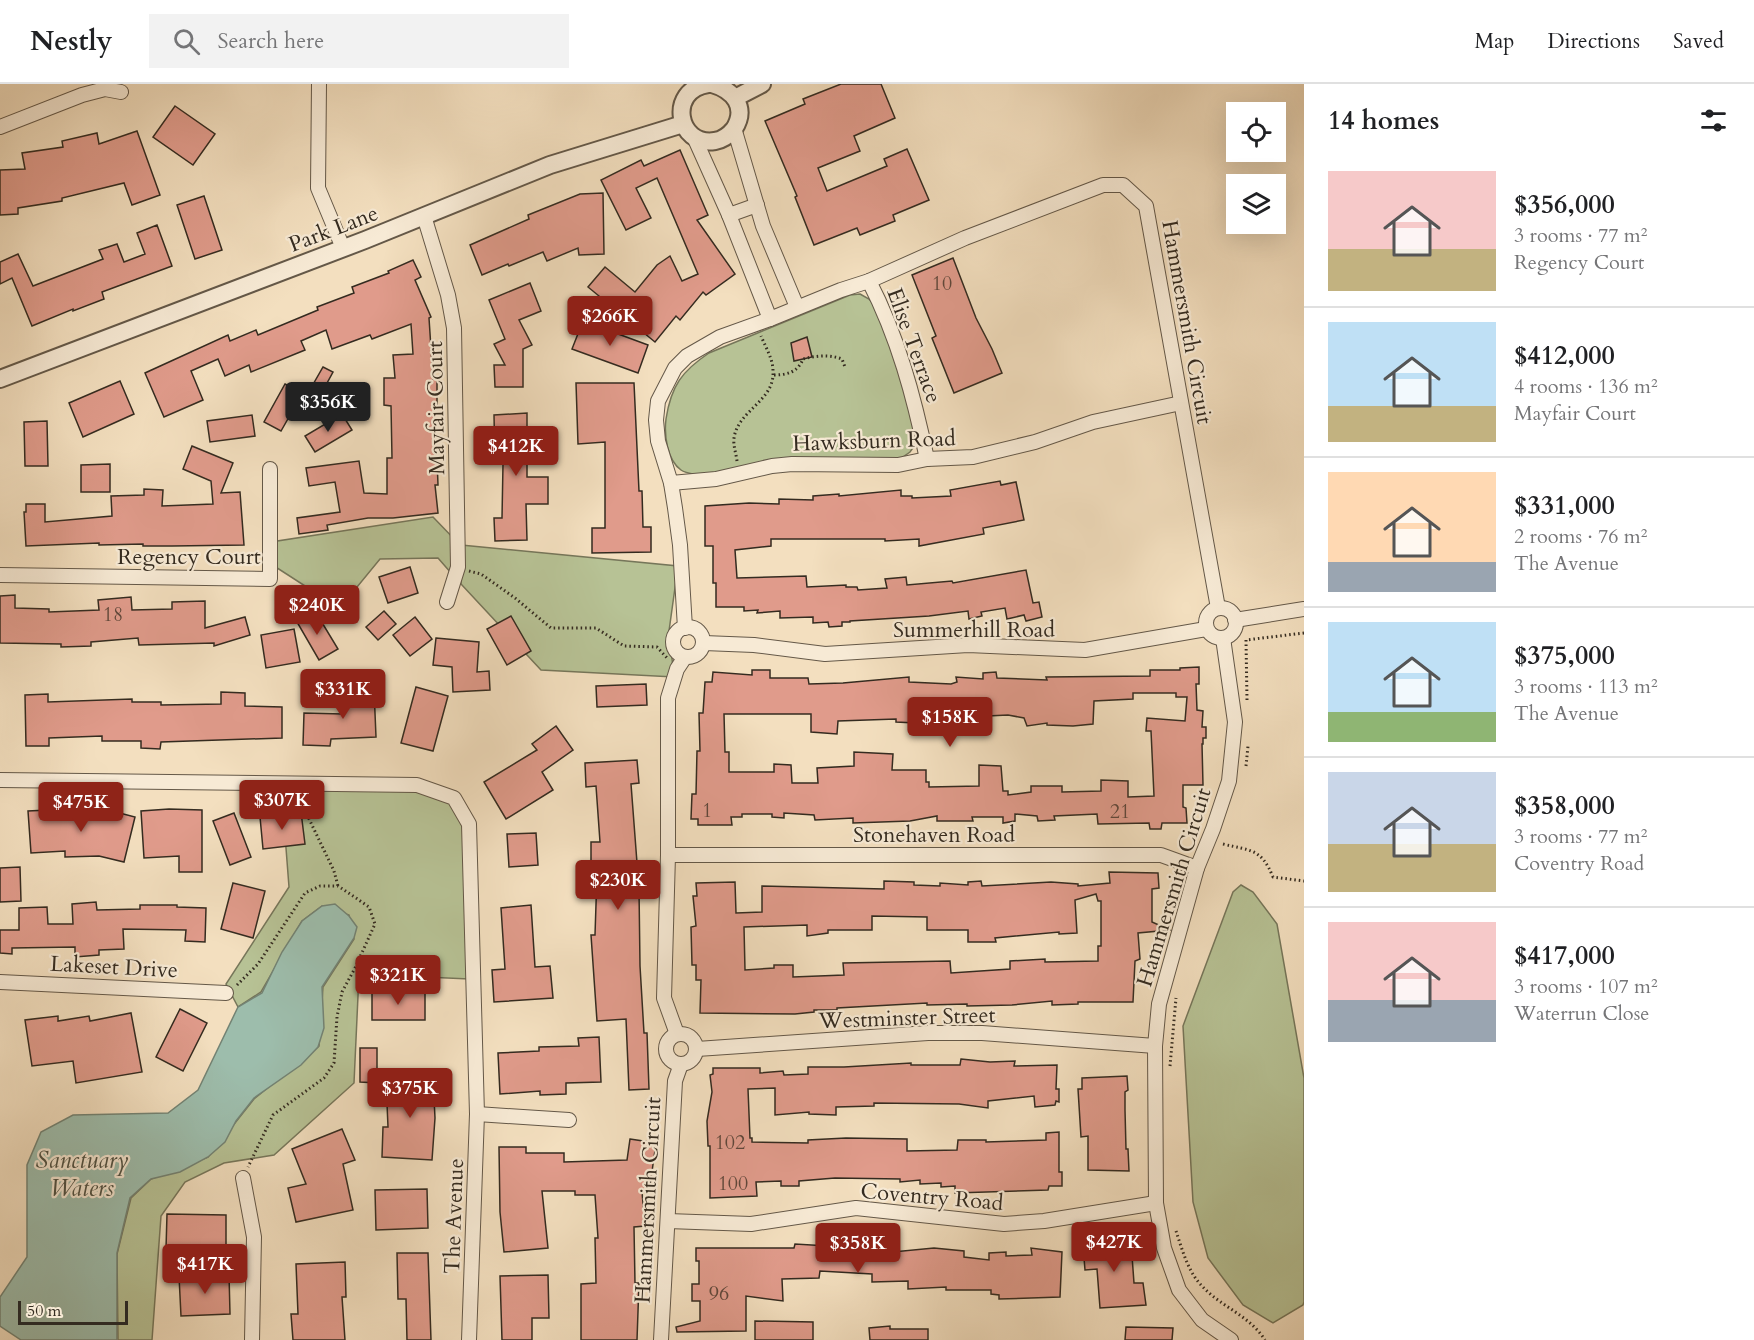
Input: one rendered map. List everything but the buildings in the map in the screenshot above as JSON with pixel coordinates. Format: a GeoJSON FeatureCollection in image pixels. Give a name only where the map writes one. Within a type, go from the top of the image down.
{"type":"FeatureCollection","features":[{"type":"Feature","properties":{"kind":"street"},"geometry":{"type":"LineString","coordinates":[[319,84],[318,188],[343,248]]}},
{"type":"Feature","properties":{"kind":"street"},"geometry":{"type":"LineString","coordinates":[[762,84],[720,88],[700,85],[687,91],[681,114],[729,215],[770,319]]}},
{"type":"Feature","properties":{"kind":"street"},"geometry":{"type":"LineString","coordinates":[[689,130],[707,141],[717,141],[727,136],[734,128],[738,118],[738,108],[720,88]]}},
{"type":"Feature","properties":{"kind":"street"},"geometry":{"type":"LineString","coordinates":[[0,127],[82,95],[105,89],[120,92]]}},
{"type":"Feature","properties":{"kind":"street"},"geometry":{"type":"LineString","coordinates":[[734,128],[763,226],[797,307]]}},
{"type":"Feature","properties":{"kind":"street","name":"Park Lane"},"geometry":{"type":"LineString","coordinates":[[0,379],[343,248],[550,165],[689,130]]}},
{"type":"Feature","properties":{"kind":"street","name":"Hammersmith Circuit"},"geometry":{"type":"LineString","coordinates":[[681,663],[674,643],[678,630],[685,628],[680,545],[671,483],[658,441],[656,420],[658,401],[675,368],[687,356],[720,337],[869,281],[965,238],[1103,185],[1123,185],[1146,206],[1218,608]]}},
{"type":"Feature","properties":{"kind":"street"},"geometry":{"type":"LineString","coordinates":[[729,215],[757,206]]}},
{"type":"Feature","properties":{"kind":"street","name":"Mayfair Court"},"geometry":{"type":"LineString","coordinates":[[424,216],[448,295],[454,328],[458,567],[447,602]]}},
{"type":"Feature","properties":{"kind":"street","name":"Elise Terrace"},"geometry":{"type":"LineString","coordinates":[[869,281],[883,308],[897,344],[915,401],[927,459]]}},
{"type":"Feature","properties":{"kind":"street","name":"Hawksburn Road"},"geometry":{"type":"LineString","coordinates":[[671,483],[716,479],[772,466],[898,465],[927,459],[973,457],[1009,449],[1093,422],[1181,403]]}},
{"type":"Feature","properties":{"kind":"street","name":"Regency Court"},"geometry":{"type":"LineString","coordinates":[[0,575],[270,579],[270,469]]}},
{"type":"Feature","properties":{"kind":"street"},"geometry":{"type":"LineString","coordinates":[[1218,608],[1230,611],[1235,620],[1234,630],[1223,638],[1211,636],[1206,629],[1207,615],[1218,608]]}},
{"type":"Feature","properties":{"kind":"street"},"geometry":{"type":"LineString","coordinates":[[1235,620],[1304,609]]}},
{"type":"Feature","properties":{"kind":"street"},"geometry":{"type":"LineString","coordinates":[[677,1034],[664,998],[669,698],[681,663],[702,649],[704,643],[700,632],[693,627],[685,628]]}},
{"type":"Feature","properties":{"kind":"street","name":"Summerhill Road"},"geometry":{"type":"LineString","coordinates":[[704,643],[754,645],[825,654],[968,645],[1085,650],[1206,629]]}},
{"type":"Feature","properties":{"kind":"street","name":"Hammersmith Circuit"},"geometry":{"type":"LineString","coordinates":[[1223,638],[1235,722],[1229,781],[1214,830],[1197,868],[1159,1004],[1155,1046],[1156,1203],[1164,1248],[1179,1290],[1202,1320],[1230,1340]]}},
{"type":"Feature","properties":{"kind":"street","name":"The Avenue"},"geometry":{"type":"LineString","coordinates":[[0,780],[417,785],[454,798],[469,824],[477,1114],[470,1340]]}},
{"type":"Feature","properties":{"kind":"street","name":"Stonehaven Road"},"geometry":{"type":"LineString","coordinates":[[668,855],[1161,855],[1197,868]]}},
{"type":"Feature","properties":{"kind":"street","name":"Lakeset Drive"},"geometry":{"type":"LineString","coordinates":[[0,981],[226,993]]}},
{"type":"Feature","properties":{"kind":"street","name":"Westminster Street"},"geometry":{"type":"LineString","coordinates":[[697,1049],[928,1033],[982,1034],[1155,1046]]}},
{"type":"Feature","properties":{"kind":"street"},"geometry":{"type":"LineString","coordinates":[[677,1034],[691,1037],[697,1049],[688,1064],[675,1063],[668,1056],[666,1047],[670,1038],[677,1034]]}},
{"type":"Feature","properties":{"kind":"street","name":"Hammersmith Circuit"},"geometry":{"type":"LineString","coordinates":[[661,1340],[675,1080],[681,1064]]}},
{"type":"Feature","properties":{"kind":"street"},"geometry":{"type":"LineString","coordinates":[[477,1114],[569,1120]]}},
{"type":"Feature","properties":{"kind":"street"},"geometry":{"type":"LineString","coordinates":[[243,1178],[254,1237],[252,1340]]}},
{"type":"Feature","properties":{"kind":"street","name":"Coventry Road"},"geometry":{"type":"LineString","coordinates":[[668,1221],[751,1224],[856,1208],[1004,1224],[1044,1221],[1156,1203]]}},
{"type":"Feature","properties":{"kind":"path"},"geometry":{"type":"LineString","coordinates":[[739,474],[735,436],[741,420],[761,401],[774,375],[771,359],[755,325]]}},
{"type":"Feature","properties":{"kind":"path"},"geometry":{"type":"LineString","coordinates":[[774,375],[788,374],[800,366],[803,359],[812,357],[834,356],[842,359],[845,367]]}},
{"type":"Feature","properties":{"kind":"path"},"geometry":{"type":"LineString","coordinates":[[458,567],[481,574],[551,628],[596,628],[624,646],[657,647],[681,663]]}},
{"type":"Feature","properties":{"kind":"path"},"geometry":{"type":"LineString","coordinates":[[1246,640],[1304,633]]}},
{"type":"Feature","properties":{"kind":"path"},"geometry":{"type":"LineString","coordinates":[[291,783],[334,871],[338,886]]}},
{"type":"Feature","properties":{"kind":"path"},"geometry":{"type":"LineString","coordinates":[[1220,853],[1223,844],[1259,854],[1266,861],[1273,877],[1304,881]]}},
{"type":"Feature","properties":{"kind":"path"},"geometry":{"type":"LineString","coordinates":[[226,993],[243,981],[258,964],[305,893],[320,886],[338,886],[369,907],[375,924],[356,968],[342,992],[337,1017],[334,1063],[324,1078],[273,1115],[243,1178]]}},
{"type":"Feature","properties":{"kind":"path"},"geometry":{"type":"LineString","coordinates":[[1170,1076],[1177,997]]}},
{"type":"Feature","properties":{"kind":"path"},"geometry":{"type":"LineString","coordinates":[[1175,1227],[1184,1256],[1201,1286],[1257,1327],[1265,1340]]}},
{"type":"Feature","properties":{"kind":"shaded area"},"geometry":{"type":"Polygon","coordinates":[[[860,294],[869,299],[877,308],[908,396],[917,442],[910,452],[900,459],[749,469],[704,475],[687,473],[676,466],[668,447],[666,419],[675,388],[692,366],[709,353],[850,295],[860,294]]]}},
{"type":"Feature","properties":{"kind":"shaded area"},"geometry":{"type":"Polygon","coordinates":[[[433,517],[459,544],[459,582],[438,558],[380,559],[357,587],[353,617],[271,564],[271,542],[433,517]]]}},
{"type":"Feature","properties":{"kind":"shaded area"},"geometry":{"type":"Polygon","coordinates":[[[461,545],[678,566],[669,631],[674,677],[541,670],[461,584],[461,545]]]}},
{"type":"Feature","properties":{"kind":"shaded area"},"geometry":{"type":"Polygon","coordinates":[[[281,783],[417,785],[454,798],[469,824],[469,979],[359,974],[354,1083],[274,1155],[224,1163],[185,1182],[161,1216],[152,1340],[118,1340],[117,1254],[131,1198],[151,1179],[208,1157],[254,1099],[319,1046],[323,987],[354,939],[349,915],[322,906],[302,921],[261,992],[238,1007],[226,984],[289,887],[281,783]]]}},
{"type":"Feature","properties":{"kind":"shaded area"},"geometry":{"type":"Polygon","coordinates":[[[1241,885],[1253,892],[1277,924],[1304,1078],[1304,1302],[1303,1305],[1273,1323],[1243,1305],[1208,1258],[1193,1202],[1183,1026],[1233,892],[1241,885]]]}},
{"type":"Feature","properties":{"kind":"water","name":"Sanctuary Waters"},"geometry":{"type":"Polygon","coordinates":[[[335,904],[349,916],[357,927],[354,938],[322,987],[324,1028],[318,1047],[301,1065],[254,1098],[236,1121],[225,1142],[208,1157],[180,1172],[151,1179],[130,1198],[117,1253],[117,1340],[21,1340],[0,1326],[0,1297],[27,1257],[27,1165],[41,1132],[73,1115],[168,1113],[198,1090],[238,1007],[262,993],[282,952],[302,921],[322,906],[335,904]]]}}]}
